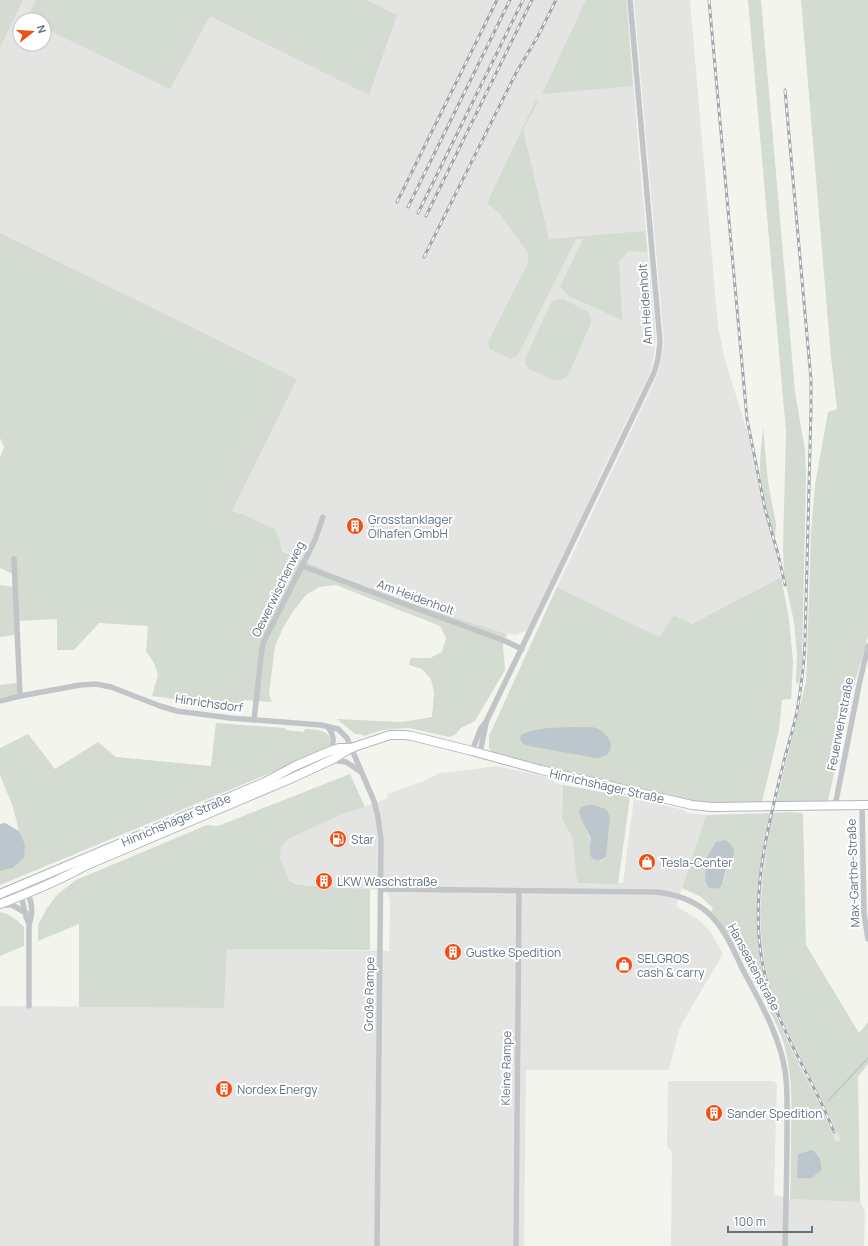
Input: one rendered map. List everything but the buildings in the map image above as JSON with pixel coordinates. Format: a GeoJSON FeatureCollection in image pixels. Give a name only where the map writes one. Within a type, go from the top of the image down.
{"type":"FeatureCollection","features":[{"type":"Feature","properties":{"kind":"main road","name":"Hinrichshäger Straße"},"geometry":{"type":"LineString","coordinates":[[0,904],[67,876],[85,866],[278,785],[331,760],[352,748],[383,737],[398,735],[412,736],[548,772],[692,805],[712,807],[865,805]]}},
{"type":"Feature","properties":{"kind":"main road","name":"Hinrichshäger Straße"},"geometry":{"type":"LineString","coordinates":[[0,894],[265,782],[330,751],[339,748],[352,748]]}},
{"type":"Feature","properties":{"kind":"street","name":"Am Heidenholt"},"geometry":{"type":"LineString","coordinates":[[476,752],[486,722],[650,380],[658,359],[660,342],[630,0]]}},
{"type":"Feature","properties":{"kind":"street","name":"Oewerwischenweg"},"geometry":{"type":"LineString","coordinates":[[254,720],[262,648],[325,518]]}},
{"type":"Feature","properties":{"kind":"street"},"geometry":{"type":"LineString","coordinates":[[14,559],[20,696]]}},
{"type":"Feature","properties":{"kind":"street","name":"Am Heidenholt"},"geometry":{"type":"LineString","coordinates":[[302,566],[505,641],[522,649]]}},
{"type":"Feature","properties":{"kind":"street","name":"Feuerwehrstraße"},"geometry":{"type":"LineString","coordinates":[[835,806],[868,646]]}},
{"type":"Feature","properties":{"kind":"street","name":"Hinrichsdorf"},"geometry":{"type":"LineString","coordinates":[[0,701],[80,685],[96,684],[111,687],[177,711],[254,720],[321,725],[338,729],[347,738],[352,748]]}},
{"type":"Feature","properties":{"kind":"street"},"geometry":{"type":"LineString","coordinates":[[328,727],[334,738],[330,751]]}},
{"type":"Feature","properties":{"kind":"street","name":"Große Rampe"},"geometry":{"type":"LineString","coordinates":[[352,748],[374,800],[380,826],[381,840],[377,1246]]}},
{"type":"Feature","properties":{"kind":"street"},"geometry":{"type":"LineString","coordinates":[[331,760],[346,762],[362,772]]}},
{"type":"Feature","properties":{"kind":"street","name":"Max-Garthe-Straße"},"geometry":{"type":"LineString","coordinates":[[865,805],[864,913],[868,939]]}},
{"type":"Feature","properties":{"kind":"street"},"geometry":{"type":"LineString","coordinates":[[21,885],[32,906],[32,918],[30,924],[29,1006]]}},
{"type":"Feature","properties":{"kind":"street","name":"Hanseatenstraße"},"geometry":{"type":"LineString","coordinates":[[381,889],[656,892],[669,893],[688,899],[707,912],[716,920],[727,938],[768,1018],[782,1056],[787,1089],[785,1246]]}},
{"type":"Feature","properties":{"kind":"street","name":"Kleine Rampe"},"geometry":{"type":"LineString","coordinates":[[516,1246],[519,891]]}},
{"type":"Feature","properties":{"kind":"street"},"geometry":{"type":"LineString","coordinates":[[25,894],[26,913],[30,924]]}},
{"type":"Feature","properties":{"kind":"street"},"geometry":{"type":"LineString","coordinates":[[0,904],[12,905],[26,913]]}},
{"type":"Feature","properties":{"kind":"shaded area"},"geometry":{"type":"Polygon","coordinates":[[[0,0],[23,0],[17,12],[12,12],[12,23],[0,48],[0,0]]]}},
{"type":"Feature","properties":{"kind":"shaded area"},"geometry":{"type":"Polygon","coordinates":[[[23,0],[627,0],[639,155],[656,338],[654,355],[650,373],[601,474],[550,587],[528,630],[516,635],[507,634],[400,600],[329,572],[282,550],[280,539],[275,529],[242,514],[231,511],[296,379],[0,233],[0,48],[12,23],[12,52],[52,52],[52,12],[17,12],[23,0]]]}},
{"type":"Feature","properties":{"kind":"shaded area"},"geometry":{"type":"Polygon","coordinates":[[[36,0],[367,0],[397,15],[369,95],[210,16],[170,89],[52,32],[52,12],[30,12],[36,0]]]}},
{"type":"Feature","properties":{"kind":"shaded area"},"geometry":{"type":"Polygon","coordinates":[[[586,0],[626,0],[633,86],[542,94],[586,0]]]}},
{"type":"Feature","properties":{"kind":"shaded area"},"geometry":{"type":"Polygon","coordinates":[[[634,0],[690,0],[718,326],[725,360],[749,437],[762,503],[774,543],[781,577],[690,624],[659,637],[557,587],[657,376],[664,343],[634,0]]]}},
{"type":"Feature","properties":{"kind":"shaded area"},"geometry":{"type":"Polygon","coordinates":[[[748,0],[761,0],[795,392],[805,450],[806,475],[802,660],[799,684],[796,682],[797,654],[794,622],[784,575],[783,547],[786,432],[748,0]]]}},
{"type":"Feature","properties":{"kind":"shaded area"},"geometry":{"type":"Polygon","coordinates":[[[801,0],[868,0],[868,636],[855,683],[828,800],[822,802],[776,802],[806,682],[811,534],[815,485],[828,412],[837,409],[831,357],[801,0]]]}},
{"type":"Feature","properties":{"kind":"shaded area"},"geometry":{"type":"Polygon","coordinates":[[[535,102],[538,102],[523,130],[549,239],[645,231],[647,252],[629,251],[619,261],[622,320],[569,296],[560,287],[583,239],[576,239],[518,355],[510,359],[490,349],[488,342],[528,263],[528,253],[500,214],[487,203],[535,102]]]}},
{"type":"Feature","properties":{"kind":"shaded area"},"geometry":{"type":"Polygon","coordinates":[[[0,233],[297,379],[232,511],[275,529],[280,539],[282,551],[329,572],[400,600],[507,634],[503,645],[505,670],[475,721],[461,728],[455,735],[449,737],[409,728],[382,730],[364,736],[355,734],[337,719],[402,722],[432,717],[434,693],[431,679],[422,669],[409,665],[411,658],[430,658],[442,652],[446,638],[440,626],[336,585],[319,587],[306,595],[284,626],[275,646],[269,694],[272,702],[244,700],[238,705],[231,707],[152,696],[158,675],[154,663],[146,651],[148,626],[99,623],[74,650],[57,650],[57,619],[18,621],[15,635],[0,637],[0,585],[14,587],[13,574],[0,568],[0,458],[4,447],[0,438],[0,233]]]}},
{"type":"Feature","properties":{"kind":"shaded area"},"geometry":{"type":"Polygon","coordinates":[[[564,299],[586,311],[590,315],[591,323],[568,375],[562,380],[556,381],[529,369],[525,364],[525,359],[551,303],[556,300],[564,299]]]}},
{"type":"Feature","properties":{"kind":"shaded area"},"geometry":{"type":"Polygon","coordinates":[[[763,427],[768,482],[776,524],[775,538],[765,503],[760,477],[763,427]]]}},
{"type":"Feature","properties":{"kind":"shaded area"},"geometry":{"type":"Polygon","coordinates":[[[781,577],[789,619],[793,662],[791,699],[782,700],[779,730],[762,802],[690,802],[633,790],[496,755],[489,748],[489,736],[557,587],[659,637],[674,615],[691,624],[781,577]]]}},
{"type":"Feature","properties":{"kind":"shaded area"},"geometry":{"type":"Polygon","coordinates":[[[17,683],[17,694],[0,698],[0,685],[17,683]]]}},
{"type":"Feature","properties":{"kind":"shaded area"},"geometry":{"type":"Polygon","coordinates":[[[216,723],[285,728],[285,730],[304,732],[305,729],[321,731],[329,735],[330,744],[326,750],[0,885],[0,871],[13,868],[25,844],[19,831],[13,807],[0,775],[0,748],[28,734],[55,769],[98,742],[116,757],[211,766],[216,723]]]}},
{"type":"Feature","properties":{"kind":"shaded area"},"geometry":{"type":"Polygon","coordinates":[[[592,727],[599,729],[608,738],[611,749],[604,757],[596,758],[529,746],[522,743],[520,739],[521,735],[546,728],[592,727]]]}},
{"type":"Feature","properties":{"kind":"shaded area"},"geometry":{"type":"Polygon","coordinates":[[[496,766],[551,778],[555,783],[563,785],[562,819],[572,837],[577,883],[623,883],[634,798],[684,810],[687,813],[706,815],[676,906],[698,919],[711,932],[723,954],[680,1027],[669,1070],[526,1070],[524,1246],[0,1246],[0,1006],[224,1008],[227,949],[389,951],[390,900],[387,892],[370,889],[294,884],[290,881],[280,859],[281,847],[288,839],[347,812],[388,798],[387,794],[421,782],[439,773],[496,766]]]}},
{"type":"Feature","properties":{"kind":"shaded area"},"geometry":{"type":"Polygon","coordinates":[[[350,774],[365,807],[347,812],[288,839],[281,847],[280,859],[290,881],[294,884],[370,889],[370,950],[227,949],[224,1008],[79,1007],[79,924],[38,941],[38,925],[47,908],[58,894],[76,880],[207,825],[218,826],[350,774]]]}},
{"type":"Feature","properties":{"kind":"shaded area"},"geometry":{"type":"Polygon","coordinates":[[[563,785],[630,797],[618,884],[577,883],[572,837],[562,819],[563,785]],[[594,805],[581,807],[591,844],[590,851],[594,860],[598,861],[603,860],[594,805]]]}},
{"type":"Feature","properties":{"kind":"shaded area"},"geometry":{"type":"Polygon","coordinates":[[[594,805],[605,809],[610,817],[606,856],[597,861],[591,856],[590,837],[579,811],[581,807],[594,805]]]}},
{"type":"Feature","properties":{"kind":"shaded area"},"geometry":{"type":"Polygon","coordinates":[[[771,809],[774,809],[769,831],[760,912],[765,965],[778,1011],[841,1140],[836,1142],[828,1120],[774,1011],[765,983],[759,956],[757,934],[758,894],[766,832],[771,809]]]}},
{"type":"Feature","properties":{"kind":"shaded area"},"geometry":{"type":"Polygon","coordinates":[[[770,813],[758,895],[759,947],[763,973],[770,1000],[781,1027],[836,1142],[841,1140],[778,1011],[765,965],[760,912],[772,813],[803,813],[806,945],[859,1033],[868,1022],[868,1064],[858,1077],[860,1202],[790,1199],[791,1099],[789,1066],[784,1044],[769,1009],[738,950],[723,926],[711,911],[713,908],[701,897],[682,888],[706,815],[770,813]],[[725,840],[723,885],[726,868],[734,853],[725,840]]]}},
{"type":"Feature","properties":{"kind":"shaded area"},"geometry":{"type":"Polygon","coordinates":[[[5,823],[19,831],[25,844],[24,857],[13,868],[0,871],[0,824],[5,823]]]}},
{"type":"Feature","properties":{"kind":"shaded area"},"geometry":{"type":"Polygon","coordinates":[[[725,840],[733,848],[733,856],[726,869],[720,887],[708,887],[705,880],[707,857],[716,842],[725,840]]]}},
{"type":"Feature","properties":{"kind":"shaded area"},"geometry":{"type":"Polygon","coordinates":[[[0,912],[7,914],[24,927],[24,946],[0,956],[0,912]]]}},
{"type":"Feature","properties":{"kind":"shaded area"},"geometry":{"type":"Polygon","coordinates":[[[668,1081],[773,1081],[777,1083],[774,1195],[791,1199],[860,1202],[865,1211],[864,1246],[671,1246],[672,1152],[667,1146],[668,1081]]]}},
{"type":"Feature","properties":{"kind":"shaded area"},"geometry":{"type":"Polygon","coordinates":[[[813,1150],[820,1159],[822,1170],[811,1178],[797,1178],[798,1154],[813,1150]]]}},
{"type":"Feature","properties":{"kind":"waterway"},"geometry":{"type":"LineString","coordinates":[[828,1101],[868,1058]]}},
{"type":"Feature","properties":{"kind":"railway"},"geometry":{"type":"LineString","coordinates":[[397,202],[497,0]]}},
{"type":"Feature","properties":{"kind":"railway"},"geometry":{"type":"LineString","coordinates":[[408,207],[510,0]]}},
{"type":"Feature","properties":{"kind":"railway"},"geometry":{"type":"LineString","coordinates":[[418,213],[523,0]]}},
{"type":"Feature","properties":{"kind":"railway"},"geometry":{"type":"LineString","coordinates":[[426,216],[532,0]]}},
{"type":"Feature","properties":{"kind":"railway"},"geometry":{"type":"LineString","coordinates":[[424,257],[516,73],[538,36],[556,0]]}},
{"type":"Feature","properties":{"kind":"railway"},"geometry":{"type":"LineString","coordinates":[[709,0],[747,419],[765,509],[785,585]]}},
{"type":"Feature","properties":{"kind":"railway"},"geometry":{"type":"LineString","coordinates":[[785,90],[811,380],[805,642],[797,711],[772,809],[762,861],[759,887],[759,940],[763,966],[776,1009],[834,1132]]}},
{"type":"Feature","properties":{"kind":"place","name":"Grosstanklager Ölhafen GmbH"},"geometry":{"type":"Point","coordinates":[355,526]}},
{"type":"Feature","properties":{"kind":"place","name":"Star"},"geometry":{"type":"Point","coordinates":[338,839]}},
{"type":"Feature","properties":{"kind":"place","name":"Tesla-Center"},"geometry":{"type":"Point","coordinates":[647,862]}},
{"type":"Feature","properties":{"kind":"place","name":"LKW Waschstraße"},"geometry":{"type":"Point","coordinates":[324,881]}},
{"type":"Feature","properties":{"kind":"place","name":"Gustke Spedition"},"geometry":{"type":"Point","coordinates":[453,952]}},
{"type":"Feature","properties":{"kind":"place","name":"SELGROS cash & carry"},"geometry":{"type":"Point","coordinates":[624,965]}},
{"type":"Feature","properties":{"kind":"place","name":"Nordex Energy"},"geometry":{"type":"Point","coordinates":[224,1089]}},
{"type":"Feature","properties":{"kind":"place","name":"Sander Spedition"},"geometry":{"type":"Point","coordinates":[714,1113]}}]}
